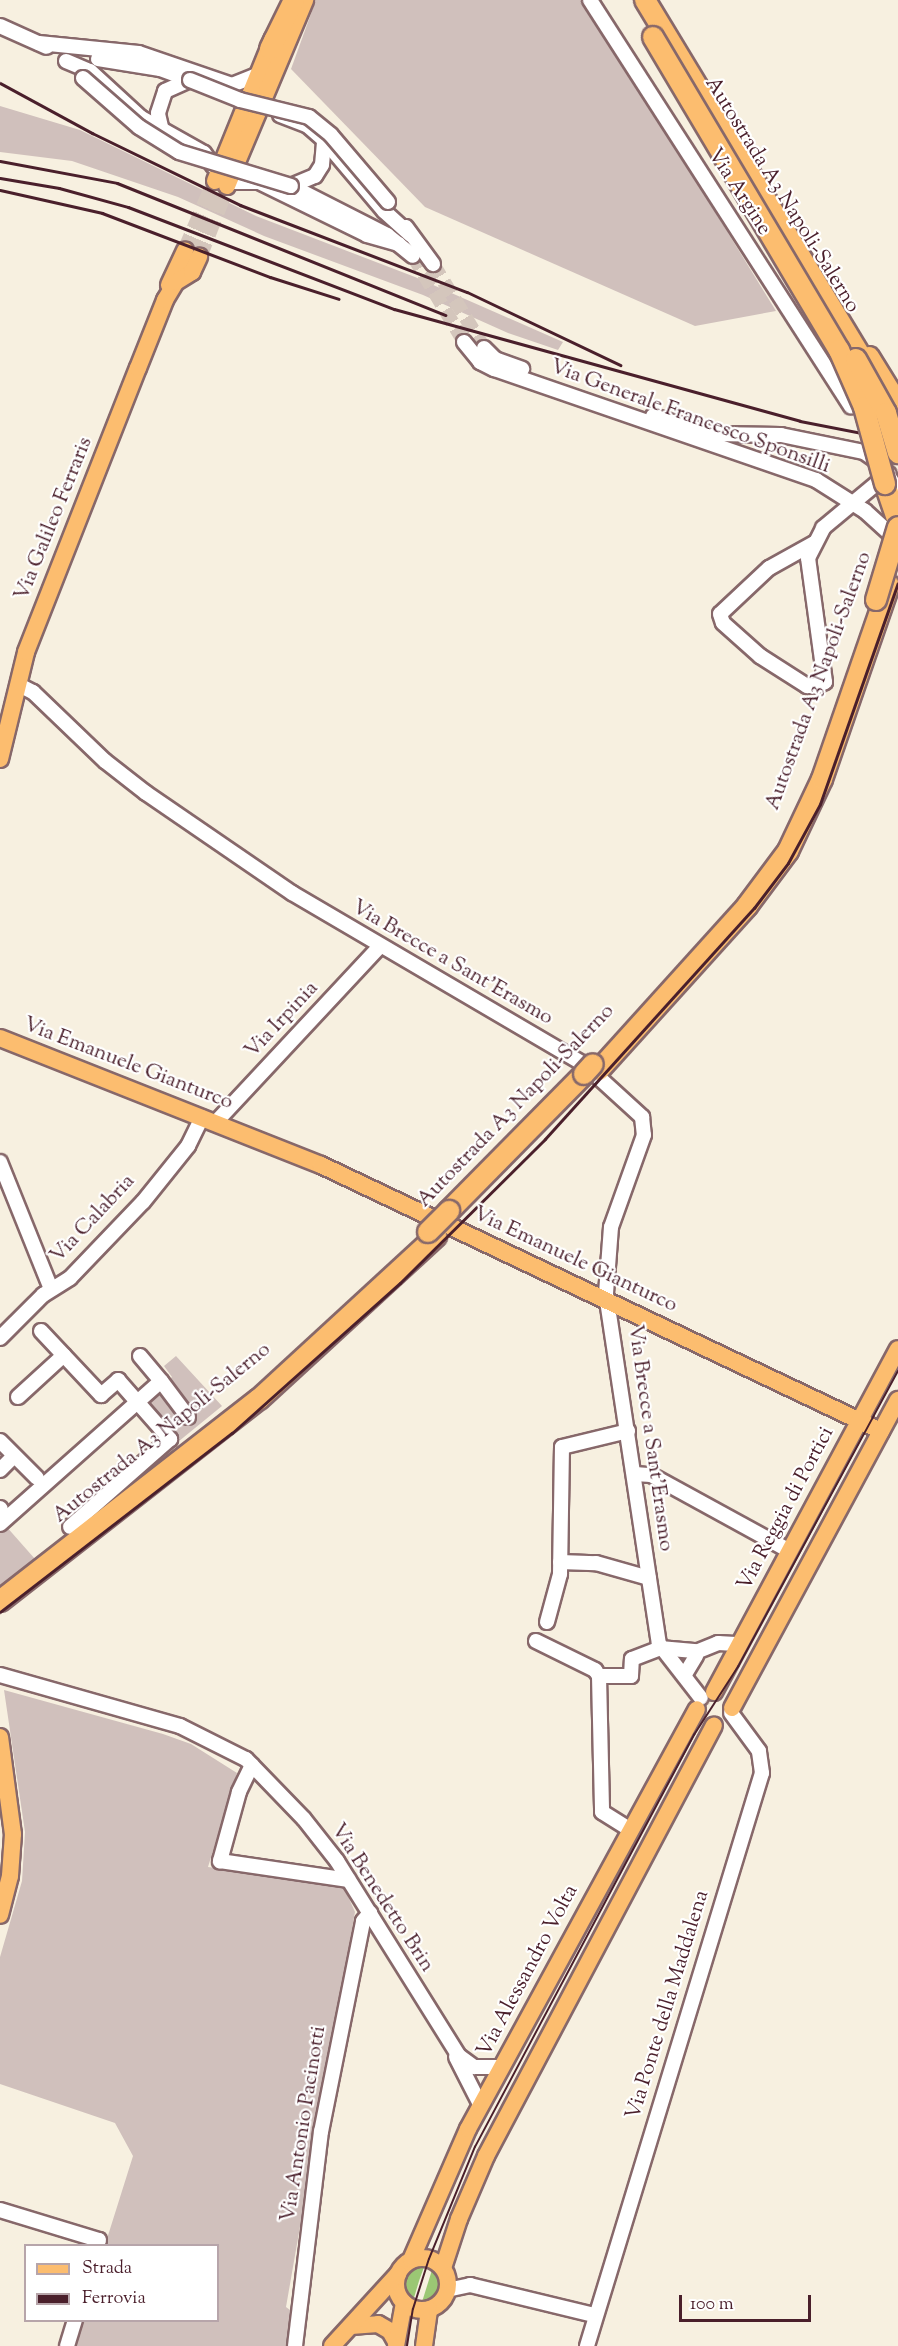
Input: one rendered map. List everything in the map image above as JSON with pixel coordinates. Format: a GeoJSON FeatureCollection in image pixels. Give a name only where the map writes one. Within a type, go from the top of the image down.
{"type":"FeatureCollection","features":[{"type":"Feature","properties":{"kind":"highway"},"geometry":{"type":"LineString","coordinates":[[270,50],[294,0]]}},
{"type":"Feature","properties":{"kind":"highway","name":"Autostrada A3 Napoli-Salerno"},"geometry":{"type":"LineString","coordinates":[[630,0],[659,34],[865,364],[898,428]]}},
{"type":"Feature","properties":{"kind":"highway","name":"Autostrada A3 Napoli-Salerno"},"geometry":{"type":"LineString","coordinates":[[645,0],[659,34],[861,367],[886,413],[898,453]]}},
{"type":"Feature","properties":{"kind":"highway"},"geometry":{"type":"LineString","coordinates":[[659,34],[724,119],[898,404]]}},
{"type":"Feature","properties":{"kind":"highway"},"geometry":{"type":"LineString","coordinates":[[659,34],[839,350],[864,407],[898,511]]}},
{"type":"Feature","properties":{"kind":"highway"},"geometry":{"type":"LineString","coordinates":[[890,483],[898,521]]}},
{"type":"Feature","properties":{"kind":"highway","name":"Autostrada A3 Napoli-Salerno"},"geometry":{"type":"LineString","coordinates":[[878,605],[898,527]]}},
{"type":"Feature","properties":{"kind":"highway","name":"Autostrada A3 Napoli-Salerno"},"geometry":{"type":"LineString","coordinates":[[0,1601],[259,1399],[432,1234],[592,1072],[740,900],[782,846],[816,776],[898,556]]}},
{"type":"Feature","properties":{"kind":"highway","name":"Autostrada A3 Napoli-Salerno"},"geometry":{"type":"LineString","coordinates":[[0,1592],[236,1408],[432,1234]]}},
{"type":"Feature","properties":{"kind":"main road"},"geometry":{"type":"LineString","coordinates":[[222,182],[286,0]]}},
{"type":"Feature","properties":{"kind":"main road"},"geometry":{"type":"LineString","coordinates":[[222,182],[266,93],[305,0]]}},
{"type":"Feature","properties":{"kind":"main road","name":"Via Galileo Ferraris"},"geometry":{"type":"LineString","coordinates":[[0,759],[26,652],[165,300],[192,254]]}},
{"type":"Feature","properties":{"kind":"main road","name":"Via Emanuele Gianturco"},"geometry":{"type":"LineString","coordinates":[[0,1038],[209,1119],[372,1188],[881,1431]]}},
{"type":"Feature","properties":{"kind":"main road","name":"Via Reggia di Portici"},"geometry":{"type":"LineString","coordinates":[[704,1700],[740,1644],[898,1349]]}},
{"type":"Feature","properties":{"kind":"main road"},"geometry":{"type":"LineString","coordinates":[[370,2307],[388,2299],[403,2302],[416,2310],[429,2309],[441,2302],[447,2290],[443,2268],[459,2219],[486,2156],[714,1726],[726,1721],[898,1400]]}},
{"type":"Feature","properties":{"kind":"main road"},"geometry":{"type":"LineString","coordinates":[[714,1726],[702,1721],[704,1700],[727,1697],[731,1711]]}},
{"type":"Feature","properties":{"kind":"main road","name":"Via Alessandro Volta"},"geometry":{"type":"LineString","coordinates":[[411,2260],[481,2106],[629,1829],[704,1700]]}},
{"type":"Feature","properties":{"kind":"main road"},"geometry":{"type":"LineString","coordinates":[[0,1737],[14,1834],[10,1876],[0,1915]]}},
{"type":"Feature","properties":{"kind":"main road"},"geometry":{"type":"LineString","coordinates":[[332,2346],[411,2260],[429,2259],[443,2268]]}},
{"type":"Feature","properties":{"kind":"main road"},"geometry":{"type":"LineString","coordinates":[[396,2344],[403,2302],[396,2287],[398,2274]]}},
{"type":"Feature","properties":{"kind":"main road"},"geometry":{"type":"LineString","coordinates":[[424,2346],[429,2309]]}},
{"type":"Feature","properties":{"kind":"main road"},"geometry":{"type":"LineString","coordinates":[[351,2326],[378,2324],[390,2331],[396,2344]]}},
{"type":"Feature","properties":{"kind":"street","name":"Via Argine"},"geometry":{"type":"LineString","coordinates":[[590,0],[851,406]]}},
{"type":"Feature","properties":{"kind":"street"},"geometry":{"type":"LineString","coordinates":[[0,26],[46,47],[139,127],[179,152],[291,186],[374,228],[413,256]]}},
{"type":"Feature","properties":{"kind":"street"},"geometry":{"type":"LineString","coordinates":[[46,47],[160,69],[240,100],[309,117],[331,135],[388,202],[433,264]]}},
{"type":"Feature","properties":{"kind":"street"},"geometry":{"type":"LineString","coordinates":[[46,47],[139,53],[232,85],[261,73]]}},
{"type":"Feature","properties":{"kind":"street"},"geometry":{"type":"LineString","coordinates":[[66,62],[90,71],[140,117],[204,153],[222,182],[259,182],[367,235],[399,244]]}},
{"type":"Feature","properties":{"kind":"street"},"geometry":{"type":"LineString","coordinates":[[162,131],[158,113],[165,91],[190,80]]}},
{"type":"Feature","properties":{"kind":"street"},"geometry":{"type":"LineString","coordinates":[[266,93],[273,112],[308,126],[324,140],[384,211],[411,235]]}},
{"type":"Feature","properties":{"kind":"street"},"geometry":{"type":"LineString","coordinates":[[291,186],[315,176],[322,165],[324,140]]}},
{"type":"Feature","properties":{"kind":"street","name":"Via Generale Francesco Sponsilli"},"geometry":{"type":"LineString","coordinates":[[464,342],[480,362],[494,369],[691,440],[796,472],[853,502],[898,541]]}},
{"type":"Feature","properties":{"kind":"street","name":"Via Generale Francesco Sponsilli"},"geometry":{"type":"LineString","coordinates":[[484,348],[495,359],[693,430],[781,435],[843,447],[873,456],[890,483]]}},
{"type":"Feature","properties":{"kind":"street"},"geometry":{"type":"LineString","coordinates":[[814,543],[769,568],[720,614],[723,623],[760,656],[807,686],[817,686],[825,682],[809,575],[808,558],[814,543],[823,528],[853,502],[890,483]]}},
{"type":"Feature","properties":{"kind":"street","name":"Via Brecce a Sant'Erasmo"},"geometry":{"type":"LineString","coordinates":[[19,685],[33,692],[105,761],[146,792],[292,893],[379,947],[584,1064],[642,1116],[644,1135],[611,1227],[608,1300],[660,1648]]}},
{"type":"Feature","properties":{"kind":"street","name":"Via Irpinia"},"geometry":{"type":"LineString","coordinates":[[209,1119],[379,947]]}},
{"type":"Feature","properties":{"kind":"street","name":"Via Calabria"},"geometry":{"type":"LineString","coordinates":[[0,1338],[51,1289],[70,1278],[143,1202],[209,1119]]}},
{"type":"Feature","properties":{"kind":"street"},"geometry":{"type":"LineString","coordinates":[[0,1162],[51,1289]]}},
{"type":"Feature","properties":{"kind":"street"},"geometry":{"type":"LineString","coordinates":[[41,1331],[101,1395],[118,1380],[139,1401],[170,1439],[70,1527]]}},
{"type":"Feature","properties":{"kind":"street"},"geometry":{"type":"LineString","coordinates":[[18,1397],[64,1355]]}},
{"type":"Feature","properties":{"kind":"street"},"geometry":{"type":"LineString","coordinates":[[140,1356],[188,1417]]}},
{"type":"Feature","properties":{"kind":"street"},"geometry":{"type":"LineString","coordinates":[[0,1524],[161,1381]]}},
{"type":"Feature","properties":{"kind":"street"},"geometry":{"type":"LineString","coordinates":[[547,1622],[559,1583],[562,1447],[628,1431]]}},
{"type":"Feature","properties":{"kind":"street"},"geometry":{"type":"LineString","coordinates":[[0,1441],[13,1457],[22,1459],[37,1478]]}},
{"type":"Feature","properties":{"kind":"street"},"geometry":{"type":"LineString","coordinates":[[0,1470],[13,1457]]}},
{"type":"Feature","properties":{"kind":"street"},"geometry":{"type":"LineString","coordinates":[[635,1474],[651,1475],[790,1551]]}},
{"type":"Feature","properties":{"kind":"street"},"geometry":{"type":"LineString","coordinates":[[560,1562],[591,1562],[649,1578]]}},
{"type":"Feature","properties":{"kind":"street"},"geometry":{"type":"LineString","coordinates":[[536,1641],[595,1670],[599,1676],[602,1812],[629,1829]]}},
{"type":"Feature","properties":{"kind":"street"},"geometry":{"type":"LineString","coordinates":[[599,1676],[631,1676],[632,1659],[660,1648],[696,1652],[718,1643],[740,1644]]}},
{"type":"Feature","properties":{"kind":"street"},"geometry":{"type":"LineString","coordinates":[[660,1648],[685,1674],[704,1700]]}},
{"type":"Feature","properties":{"kind":"street"},"geometry":{"type":"LineString","coordinates":[[685,1674],[696,1652]]}},
{"type":"Feature","properties":{"kind":"street","name":"Via Benedetto Brin"},"geometry":{"type":"LineString","coordinates":[[0,1675],[180,1726],[222,1744],[252,1765],[318,1836],[349,1880],[453,2049],[481,2106]]}},
{"type":"Feature","properties":{"kind":"street","name":"Via Ponte della Maddalena"},"geometry":{"type":"LineString","coordinates":[[587,2346],[594,2315],[762,1773],[759,1751],[731,1711]]}},
{"type":"Feature","properties":{"kind":"street"},"geometry":{"type":"LineString","coordinates":[[252,1765],[219,1860],[349,1880]]}},
{"type":"Feature","properties":{"kind":"street","name":"Via Antonio Pacinotti"},"geometry":{"type":"LineString","coordinates":[[295,2346],[321,2132],[363,1921],[370,1913]]}},
{"type":"Feature","properties":{"kind":"street","name":"Via Benedetto Brin"},"geometry":{"type":"LineString","coordinates":[[453,2049],[474,2067],[502,2067]]}},
{"type":"Feature","properties":{"kind":"street"},"geometry":{"type":"LineString","coordinates":[[0,2210],[98,2243]]}},
{"type":"Feature","properties":{"kind":"street"},"geometry":{"type":"LineString","coordinates":[[447,2290],[470,2285],[594,2315]]}},
{"type":"Feature","properties":{"kind":"street"},"geometry":{"type":"LineString","coordinates":[[67,2346],[74,2322]]}},
{"type":"Feature","properties":{"kind":"shaded area"},"geometry":{"type":"Polygon","coordinates":[[[316,0],[585,0],[776,311],[695,326],[425,207],[291,69],[316,0]]]}},
{"type":"Feature","properties":{"kind":"shaded area"},"geometry":{"type":"Polygon","coordinates":[[[0,106],[80,130],[256,216],[415,277],[563,342],[558,350],[508,333],[423,295],[264,236],[178,197],[72,161],[0,152],[0,106]]]}},
{"type":"Feature","properties":{"kind":"shaded area"},"geometry":{"type":"Polygon","coordinates":[[[176,1356],[222,1406],[173,1446],[139,1407],[172,1377],[164,1366],[176,1356]]]}},
{"type":"Feature","properties":{"kind":"shaded area"},"geometry":{"type":"Polygon","coordinates":[[[5,1525],[35,1559],[0,1588],[0,1530],[5,1525]]]}},
{"type":"Feature","properties":{"kind":"shaded area"},"geometry":{"type":"Polygon","coordinates":[[[4,1690],[163,1734],[191,1744],[237,1773],[208,1867],[343,1885],[355,1912],[286,2307],[290,2310],[288,2346],[74,2346],[82,2322],[219,2322],[219,2244],[105,2244],[133,2156],[115,2123],[0,2084],[0,1957],[22,1881],[25,1832],[4,1690]]]}},
{"type":"Feature","properties":{"kind":"green space"},"geometry":{"type":"Polygon","coordinates":[[[424,2267],[413,2301],[404,2290],[404,2278],[412,2269],[424,2267]]]}},
{"type":"Feature","properties":{"kind":"green space"},"geometry":{"type":"Polygon","coordinates":[[[432,2270],[438,2280],[438,2290],[433,2298],[422,2302],[432,2270]]]}},
{"type":"Feature","properties":{"kind":"tunnel"},"geometry":{"type":"LineString","coordinates":[[185,251],[215,181]]}},
{"type":"Feature","properties":{"kind":"tunnel"},"geometry":{"type":"LineString","coordinates":[[199,257],[227,186]]}},
{"type":"Feature","properties":{"kind":"tunnel"},"geometry":{"type":"LineString","coordinates":[[413,256],[464,342]]}},
{"type":"Feature","properties":{"kind":"tunnel"},"geometry":{"type":"LineString","coordinates":[[433,264],[484,348]]}},
{"type":"Feature","properties":{"kind":"tram line"},"geometry":{"type":"LineString","coordinates":[[407,2346],[413,2309],[429,2259],[475,2147],[694,1735],[738,1667],[898,1371]]}},
{"type":"Feature","properties":{"kind":"railway"},"geometry":{"type":"LineString","coordinates":[[0,83],[92,133],[240,205],[467,292],[620,365]]}},
{"type":"Feature","properties":{"kind":"railway"},"geometry":{"type":"LineString","coordinates":[[0,161],[117,183],[445,315]]}},
{"type":"Feature","properties":{"kind":"railway"},"geometry":{"type":"LineString","coordinates":[[0,178],[59,188],[128,207],[394,309],[800,421],[898,440]]}},
{"type":"Feature","properties":{"kind":"railway"},"geometry":{"type":"LineString","coordinates":[[0,190],[102,213],[270,277],[339,299]]}},
{"type":"Feature","properties":{"kind":"railway"},"geometry":{"type":"LineString","coordinates":[[0,1612],[232,1433],[400,1283],[545,1139],[754,908],[788,863],[820,804],[898,583]]}}]}
